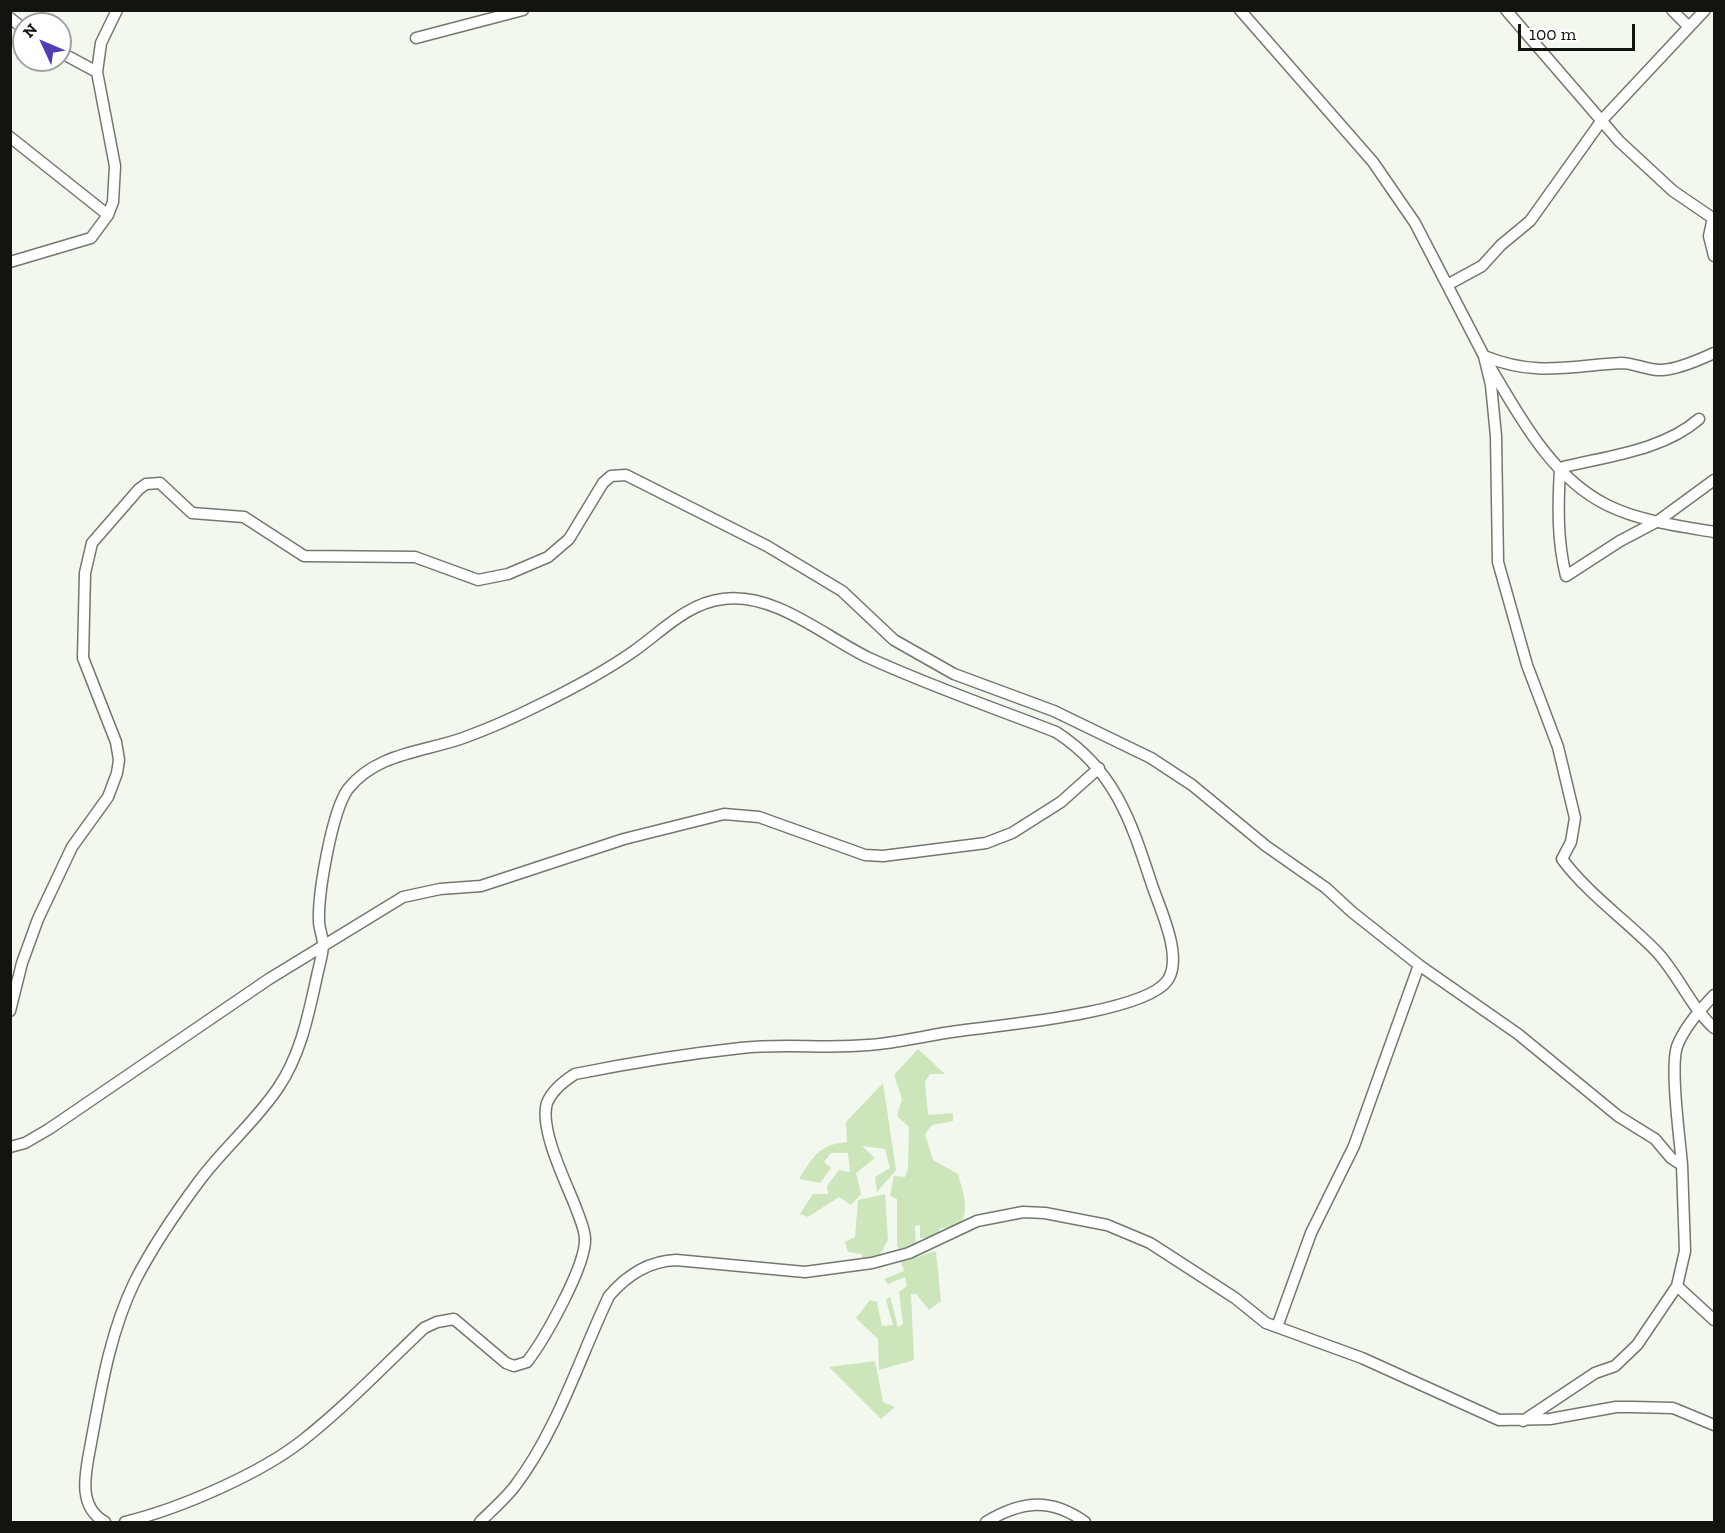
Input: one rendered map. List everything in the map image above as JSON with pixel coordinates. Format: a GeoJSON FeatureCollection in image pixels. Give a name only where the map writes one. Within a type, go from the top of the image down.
{"type":"FeatureCollection","features":[{"type":"Feature","properties":{"kind":"street"},"geometry":{"type":"LineString","coordinates":[[10,262],[91,238],[108,214],[113,202],[115,166],[97,72],[101,43],[117,10]]}},
{"type":"Feature","properties":{"kind":"street"},"geometry":{"type":"LineString","coordinates":[[416,38],[523,10]]}},
{"type":"Feature","properties":{"kind":"street"},"geometry":{"type":"LineString","coordinates":[[1240,10],[1373,162],[1415,223],[1449,284],[1484,356],[1520,417],[1560,468],[1592,496],[1608,506],[1658,521],[1714,532]]}},
{"type":"Feature","properties":{"kind":"street"},"geometry":{"type":"LineString","coordinates":[[1506,10],[1619,141],[1664,183],[1714,219],[1709,236],[1714,256]]}},
{"type":"Feature","properties":{"kind":"street"},"geometry":{"type":"LineString","coordinates":[[1672,10],[1689,27]]}},
{"type":"Feature","properties":{"kind":"street"},"geometry":{"type":"LineString","coordinates":[[1449,284],[1482,266],[1501,245],[1530,221],[1602,120],[1705,10]]}},
{"type":"Feature","properties":{"kind":"street"},"geometry":{"type":"LineString","coordinates":[[72,58],[97,72]]}},
{"type":"Feature","properties":{"kind":"street"},"geometry":{"type":"LineString","coordinates":[[10,137],[108,214]]}},
{"type":"Feature","properties":{"kind":"street"},"geometry":{"type":"LineString","coordinates":[[1484,356],[1537,370],[1578,369],[1621,363],[1638,364],[1661,370],[1714,353]]}},
{"type":"Feature","properties":{"kind":"street"},"geometry":{"type":"LineString","coordinates":[[1484,356],[1491,385],[1496,436],[1498,562],[1527,665],[1558,747],[1575,818],[1571,842],[1562,859],[1593,896],[1657,952],[1677,978],[1698,1013],[1714,1028]]}},
{"type":"Feature","properties":{"kind":"street"},"geometry":{"type":"LineString","coordinates":[[1560,468],[1664,441],[1682,434],[1700,419]]}},
{"type":"Feature","properties":{"kind":"street"},"geometry":{"type":"LineString","coordinates":[[1560,468],[1557,508],[1559,547],[1566,576],[1620,541],[1658,521],[1714,480]]}},
{"type":"Feature","properties":{"kind":"street"},"geometry":{"type":"LineString","coordinates":[[10,1011],[22,963],[38,919],[72,847],[108,797],[117,773],[119,760],[116,742],[83,658],[83,616],[88,553],[92,543],[139,489],[154,482],[167,488],[192,513],[244,516],[304,556],[416,557],[478,580],[508,574],[548,557],[568,539],[603,483],[611,476],[626,474],[767,546],[842,591],[894,639],[954,674],[1054,711],[1151,758],[1192,785],[1266,846],[1326,888],[1352,912],[1419,965],[1518,1034],[1618,1116],[1655,1139],[1671,1158],[1682,1165]]}},
{"type":"Feature","properties":{"kind":"street"},"geometry":{"type":"LineString","coordinates":[[105,1522],[95,1517],[88,1508],[85,1495],[86,1467],[101,1388],[116,1331],[135,1282],[166,1227],[204,1176],[247,1130],[292,1065],[306,1026],[323,946],[319,920],[332,825],[339,805],[350,787],[366,772],[380,763],[465,737],[535,707],[633,652],[680,616],[704,602],[728,598],[752,600],[782,611],[869,658],[1056,732],[1080,747],[1099,768],[1119,796],[1133,829],[1169,934],[1173,958],[1168,979],[1161,987],[1132,1001],[1063,1017],[868,1045],[743,1048],[575,1074],[556,1089],[548,1102],[545,1117],[548,1132],[581,1222],[585,1238],[583,1256],[573,1280],[527,1362],[514,1366],[507,1363],[454,1319],[437,1322],[424,1328],[302,1441],[272,1461],[213,1490],[146,1517],[125,1522]]}},
{"type":"Feature","properties":{"kind":"street"},"geometry":{"type":"LineString","coordinates":[[10,1154],[323,946],[404,897],[430,890],[482,886],[624,839],[724,814],[759,817],[865,855],[883,856],[986,843],[1012,832],[1060,802],[1099,768]]}},
{"type":"Feature","properties":{"kind":"street"},"geometry":{"type":"LineString","coordinates":[[1277,1327],[1311,1233],[1354,1146],[1419,965]]}},
{"type":"Feature","properties":{"kind":"street"},"geometry":{"type":"LineString","coordinates":[[1523,1421],[1595,1373],[1615,1366],[1637,1345],[1677,1286],[1685,1251],[1677,1045],[1698,1013],[1714,995]]}},
{"type":"Feature","properties":{"kind":"street"},"geometry":{"type":"LineString","coordinates":[[10,1147],[25,1143]]}},
{"type":"Feature","properties":{"kind":"street"},"geometry":{"type":"LineString","coordinates":[[480,1522],[513,1488],[529,1466],[552,1426],[609,1296],[627,1278],[659,1261],[701,1261],[805,1272],[872,1263],[899,1256],[940,1240],[969,1224],[1000,1215],[1045,1213],[1107,1225],[1150,1243],[1235,1298],[1252,1314],[1277,1327],[1353,1354],[1499,1420],[1523,1421],[1632,1407],[1673,1408],[1714,1425]]}},
{"type":"Feature","properties":{"kind":"street"},"geometry":{"type":"LineString","coordinates":[[1677,1286],[1714,1320]]}},
{"type":"Feature","properties":{"kind":"street"},"geometry":{"type":"LineString","coordinates":[[986,1522],[1018,1506],[1038,1504],[1062,1509],[1085,1522]]}},
{"type":"Feature","properties":{"kind":"green space"},"geometry":{"type":"Polygon","coordinates":[[[918,1049],[945,1074],[930,1074],[925,1082],[928,1115],[953,1113],[953,1121],[932,1125],[925,1134],[933,1160],[958,1174],[965,1210],[961,1223],[956,1229],[939,1228],[940,1237],[920,1238],[920,1225],[915,1226],[916,1247],[909,1245],[903,1253],[897,1246],[897,1199],[890,1196],[894,1176],[905,1177],[908,1169],[909,1127],[897,1116],[902,1099],[894,1075],[918,1049]]]}},
{"type":"Feature","properties":{"kind":"green space"},"geometry":{"type":"Polygon","coordinates":[[[883,1083],[896,1170],[877,1192],[875,1177],[890,1168],[885,1149],[862,1146],[875,1158],[856,1173],[861,1194],[851,1205],[839,1197],[808,1217],[800,1214],[813,1194],[828,1194],[827,1186],[839,1170],[850,1172],[848,1153],[831,1153],[824,1162],[831,1168],[820,1183],[799,1179],[823,1149],[847,1142],[846,1122],[883,1083]]]}},
{"type":"Feature","properties":{"kind":"green space"},"geometry":{"type":"Polygon","coordinates":[[[885,1194],[888,1240],[878,1258],[863,1263],[862,1254],[848,1252],[845,1242],[855,1237],[858,1200],[885,1194]]]}},
{"type":"Feature","properties":{"kind":"green space"},"geometry":{"type":"Polygon","coordinates":[[[936,1251],[941,1301],[929,1310],[916,1294],[911,1294],[914,1360],[879,1370],[878,1339],[856,1318],[870,1300],[877,1302],[882,1326],[893,1325],[886,1300],[890,1296],[898,1327],[903,1324],[899,1292],[907,1286],[905,1277],[888,1284],[884,1279],[904,1271],[901,1262],[936,1251]]]}},
{"type":"Feature","properties":{"kind":"green space"},"geometry":{"type":"Polygon","coordinates":[[[875,1361],[883,1402],[895,1407],[881,1419],[829,1367],[875,1361]]]}}]}
